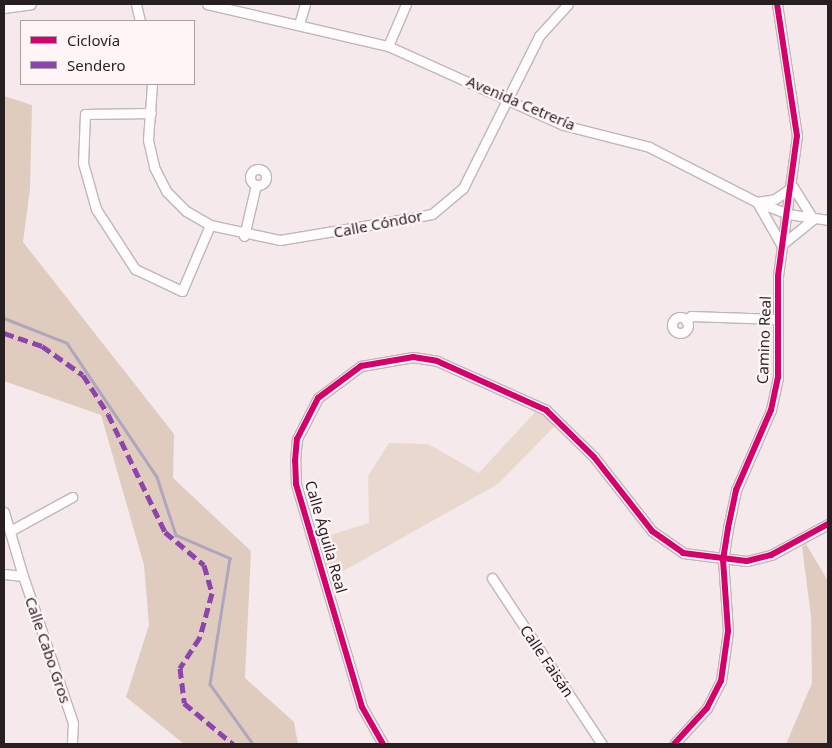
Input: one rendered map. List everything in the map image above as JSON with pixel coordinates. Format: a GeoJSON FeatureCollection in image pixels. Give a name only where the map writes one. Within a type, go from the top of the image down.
{"type":"FeatureCollection","features":[{"type":"Feature","properties":{"kind":"street"},"geometry":{"type":"LineString","coordinates":[[4,8],[31,4]]}},
{"type":"Feature","properties":{"kind":"street"},"geometry":{"type":"LineString","coordinates":[[136,4],[140,20]]}},
{"type":"Feature","properties":{"kind":"street","name":"Avenida Cetrería"},"geometry":{"type":"LineString","coordinates":[[207,4],[388,46],[563,125],[649,147],[758,202],[788,214],[828,220]]}},
{"type":"Feature","properties":{"kind":"street"},"geometry":{"type":"LineString","coordinates":[[299,24],[305,4]]}},
{"type":"Feature","properties":{"kind":"street"},"geometry":{"type":"LineString","coordinates":[[388,46],[406,4]]}},
{"type":"Feature","properties":{"kind":"street","name":"Calle Cóndor"},"geometry":{"type":"LineString","coordinates":[[152,85],[150,149],[167,192],[186,211],[210,225],[244,236],[298,238],[432,214],[464,188],[539,36],[568,4]]}},
{"type":"Feature","properties":{"kind":"street","name":"Camino Real"},"geometry":{"type":"LineString","coordinates":[[674,744],[707,708],[720,681],[728,631],[724,560],[736,490],[771,410],[778,377],[777,319],[782,246],[793,186],[796,112],[777,4]]}},
{"type":"Feature","properties":{"kind":"street"},"geometry":{"type":"LineString","coordinates":[[151,113],[85,114],[83,163],[96,209],[135,269],[182,291],[210,225]]}},
{"type":"Feature","properties":{"kind":"street"},"geometry":{"type":"LineString","coordinates":[[244,236],[256,185]]}},
{"type":"Feature","properties":{"kind":"street"},"geometry":{"type":"LineString","coordinates":[[793,186],[813,219],[792,232],[782,246],[758,202],[775,199],[793,186]]}},
{"type":"Feature","properties":{"kind":"street","name":"Camino Real"},"geometry":{"type":"LineString","coordinates":[[686,320],[691,316],[777,319]]}},
{"type":"Feature","properties":{"kind":"street","name":"Calle Águila Real"},"geometry":{"type":"LineString","coordinates":[[383,744],[362,707],[296,476],[297,439],[318,398],[360,366],[413,357],[437,361],[546,410],[594,457],[652,532],[683,553],[724,560],[771,555],[828,524]]}},
{"type":"Feature","properties":{"kind":"street"},"geometry":{"type":"LineString","coordinates":[[10,531],[72,497]]}},
{"type":"Feature","properties":{"kind":"street","name":"Calle Cabo Gros"},"geometry":{"type":"LineString","coordinates":[[4,512],[23,576],[73,723],[72,744]]}},
{"type":"Feature","properties":{"kind":"street"},"geometry":{"type":"LineString","coordinates":[[4,574],[23,576]]}},
{"type":"Feature","properties":{"kind":"street","name":"Calle Faisán"},"geometry":{"type":"LineString","coordinates":[[492,578],[602,744]]}},
{"type":"Feature","properties":{"kind":"shaded area"},"geometry":{"type":"Polygon","coordinates":[[[4,96],[32,105],[30,189],[23,242],[174,434],[173,478],[251,551],[245,678],[294,722],[298,744],[184,744],[126,697],[149,625],[144,565],[101,415],[4,381],[4,96]]]}},
{"type":"Feature","properties":{"kind":"shaded area"},"geometry":{"type":"Polygon","coordinates":[[[537,410],[556,425],[498,484],[329,579],[318,539],[369,523],[368,476],[389,443],[428,444],[479,473],[537,410]]]}},
{"type":"Feature","properties":{"kind":"shaded area"},"geometry":{"type":"Polygon","coordinates":[[[806,544],[828,581],[828,744],[786,744],[812,683],[811,616],[802,547],[806,544]]]}},
{"type":"Feature","properties":{"kind":"waterway"},"geometry":{"type":"LineString","coordinates":[[4,318],[67,343],[157,477],[176,535],[230,558],[210,684],[253,744]]}},
{"type":"Feature","properties":{"kind":"marked path"},"geometry":{"type":"LineString","coordinates":[[4,333],[42,346],[83,375],[108,414],[165,532],[204,565],[212,593],[200,637],[180,668],[184,703],[233,744]]}},
{"type":"Feature","properties":{"kind":"cycle path"},"geometry":{"type":"LineString","coordinates":[[674,744],[707,708],[721,681],[728,631],[723,560],[728,528],[736,490],[771,410],[778,377],[778,276],[797,136],[777,4]]}},
{"type":"Feature","properties":{"kind":"cycle path"},"geometry":{"type":"LineString","coordinates":[[383,744],[362,707],[296,484],[295,461],[297,439],[318,398],[361,366],[413,357],[437,361],[546,410],[594,457],[652,531],[683,553],[747,561],[771,555],[828,524]]}}]}
